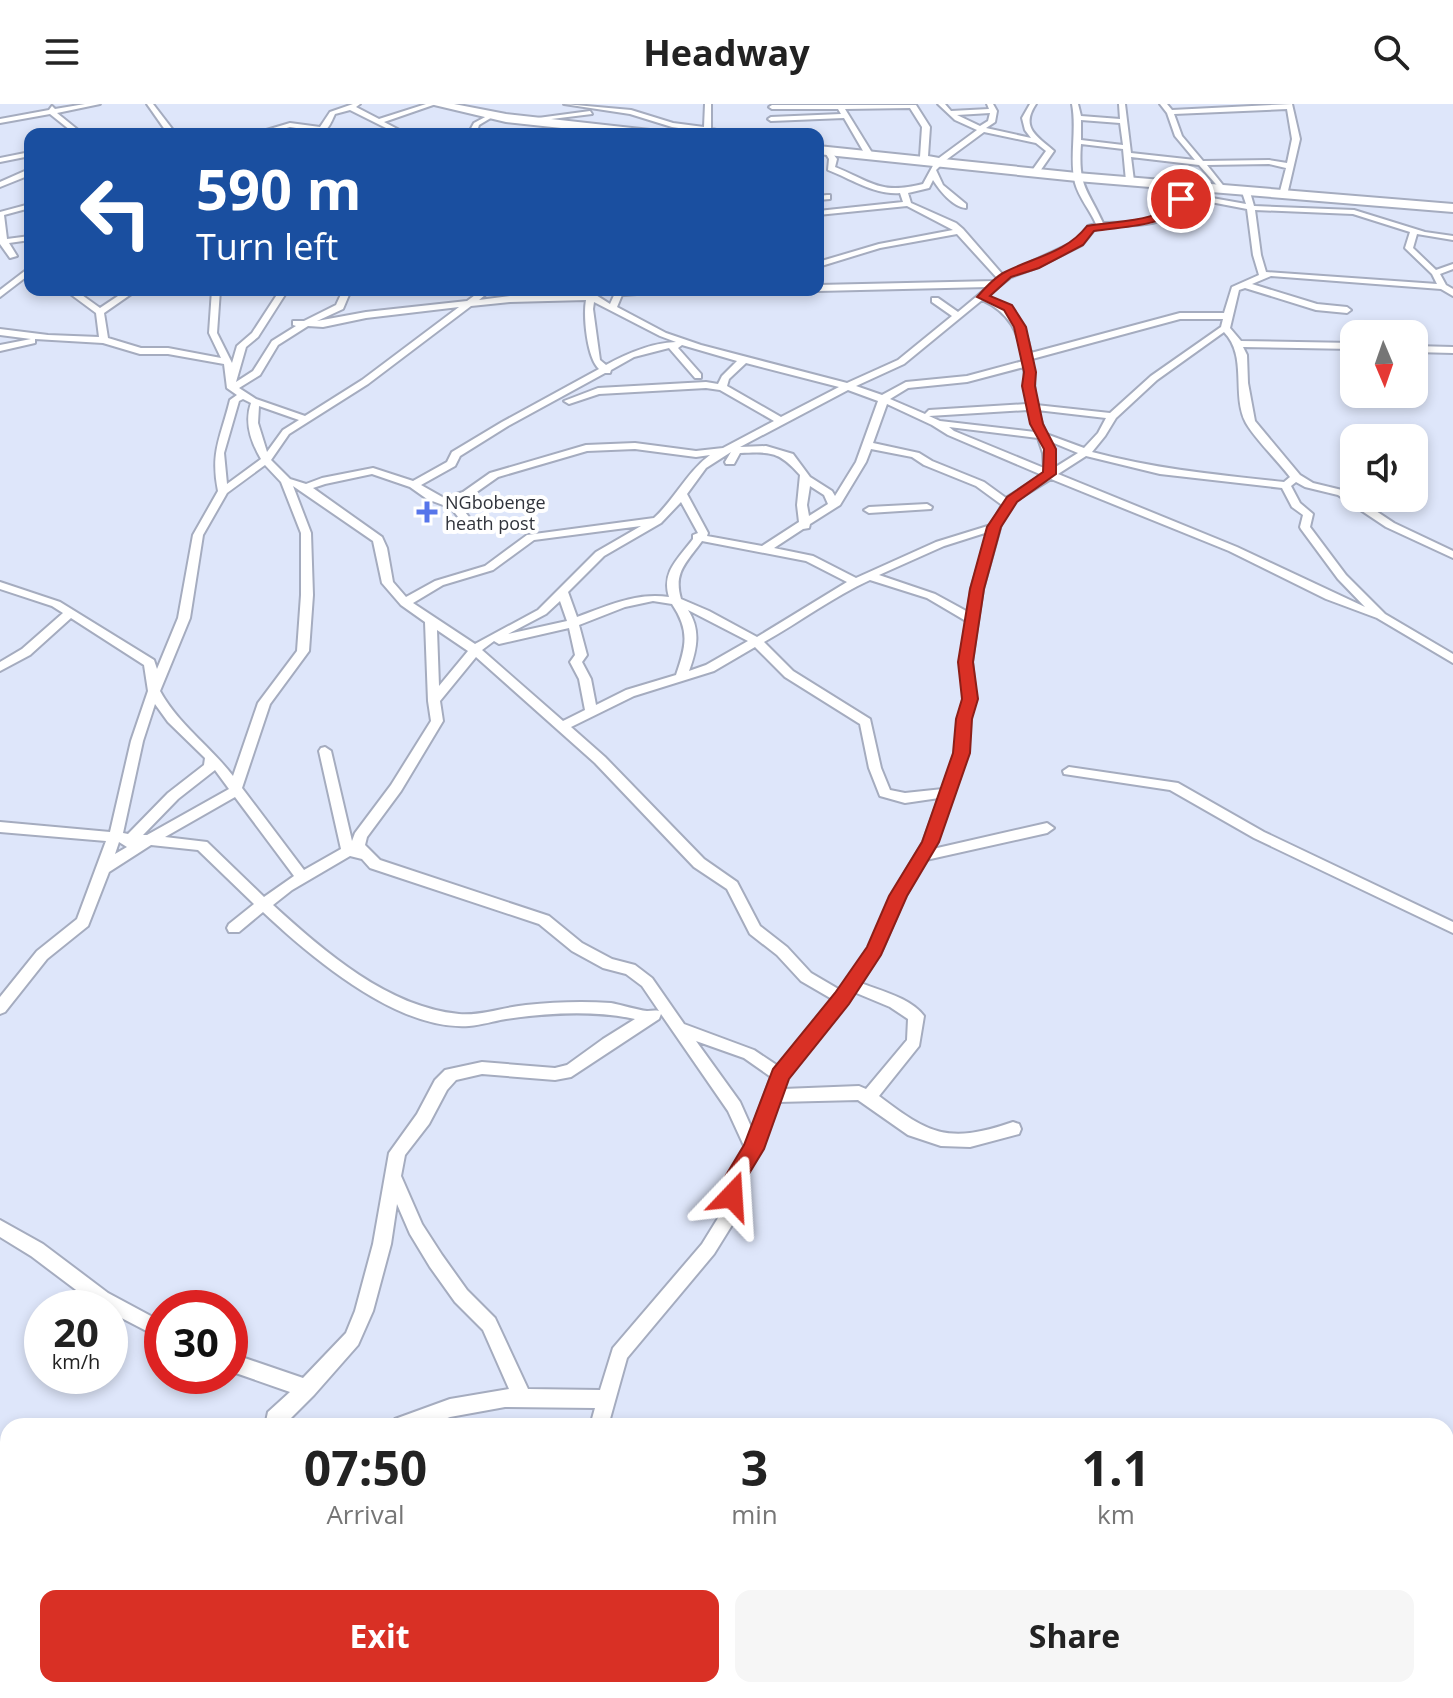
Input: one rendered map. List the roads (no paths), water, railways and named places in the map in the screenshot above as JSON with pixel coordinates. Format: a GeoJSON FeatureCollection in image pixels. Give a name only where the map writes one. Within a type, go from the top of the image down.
{"type":"FeatureCollection","features":[{"type":"Feature","properties":{"kind":"highway"},"geometry":{"type":"LineString","coordinates":[[435,104],[522,120],[595,128]]}},
{"type":"Feature","properties":{"kind":"highway"},"geometry":{"type":"LineString","coordinates":[[824,151],[937,165],[1453,208]]}},
{"type":"Feature","properties":{"kind":"street"},"geometry":{"type":"LineString","coordinates":[[0,121],[52,108],[97,104]]}},
{"type":"Feature","properties":{"kind":"street"},"geometry":{"type":"LineString","coordinates":[[150,104],[168,128]]}},
{"type":"Feature","properties":{"kind":"street"},"geometry":{"type":"LineString","coordinates":[[322,128],[332,113],[361,104]]}},
{"type":"Feature","properties":{"kind":"street"},"geometry":{"type":"LineString","coordinates":[[379,121],[435,104]]}},
{"type":"Feature","properties":{"kind":"street"},"geometry":{"type":"LineString","coordinates":[[567,104],[631,112],[690,128]]}},
{"type":"Feature","properties":{"kind":"street"},"geometry":{"type":"LineString","coordinates":[[708,104],[709,128]]}},
{"type":"Feature","properties":{"kind":"street"},"geometry":{"type":"LineString","coordinates":[[941,104],[947,114],[981,128],[1055,147]]}},
{"type":"Feature","properties":{"kind":"street"},"geometry":{"type":"LineString","coordinates":[[1033,104],[1024,122],[1050,151],[1035,172]]}},
{"type":"Feature","properties":{"kind":"street"},"geometry":{"type":"LineString","coordinates":[[1075,104],[1078,118],[1077,177],[1082,194],[1100,225]]}},
{"type":"Feature","properties":{"kind":"street"},"geometry":{"type":"LineString","coordinates":[[1122,104],[1130,181]]}},
{"type":"Feature","properties":{"kind":"street"},"geometry":{"type":"LineString","coordinates":[[1163,104],[1170,112],[1179,136],[1222,189]]}},
{"type":"Feature","properties":{"kind":"street"},"geometry":{"type":"LineString","coordinates":[[845,116],[770,123],[772,105],[913,105],[926,127],[924,157],[937,165]]}},
{"type":"Feature","properties":{"kind":"street"},"geometry":{"type":"LineString","coordinates":[[840,106],[870,156]]}},
{"type":"Feature","properties":{"kind":"street"},"geometry":{"type":"LineString","coordinates":[[1170,112],[1289,106],[1296,139],[1283,195]]}},
{"type":"Feature","properties":{"kind":"street"},"geometry":{"type":"LineString","coordinates":[[350,107],[392,128]]}},
{"type":"Feature","properties":{"kind":"street"},"geometry":{"type":"LineString","coordinates":[[824,152],[833,159],[828,170],[847,174],[867,188],[904,193],[926,186],[937,165],[991,122],[992,107],[947,114]]}},
{"type":"Feature","properties":{"kind":"street"},"geometry":{"type":"LineString","coordinates":[[52,108],[73,128]]}},
{"type":"Feature","properties":{"kind":"street"},"geometry":{"type":"LineString","coordinates":[[522,120],[602,110]]}},
{"type":"Feature","properties":{"kind":"street"},"geometry":{"type":"LineString","coordinates":[[474,128],[492,113]]}},
{"type":"Feature","properties":{"kind":"street"},"geometry":{"type":"LineString","coordinates":[[1078,118],[1123,121]]}},
{"type":"Feature","properties":{"kind":"street"},"geometry":{"type":"LineString","coordinates":[[279,128],[290,125],[302,128]]}},
{"type":"Feature","properties":{"kind":"street"},"geometry":{"type":"LineString","coordinates":[[1066,148],[1078,145],[1201,163],[1269,162],[1289,166]]}},
{"type":"Feature","properties":{"kind":"street"},"geometry":{"type":"LineString","coordinates":[[0,160],[24,155]]}},
{"type":"Feature","properties":{"kind":"street"},"geometry":{"type":"LineString","coordinates":[[18,165],[24,170]]}},
{"type":"Feature","properties":{"kind":"street"},"geometry":{"type":"LineString","coordinates":[[937,165],[934,179],[963,206]]}},
{"type":"Feature","properties":{"kind":"street"},"geometry":{"type":"LineString","coordinates":[[0,186],[24,174]]}},
{"type":"Feature","properties":{"kind":"street"},"geometry":{"type":"LineString","coordinates":[[1246,192],[1252,208],[1257,261],[1263,274]]}},
{"type":"Feature","properties":{"kind":"street"},"geometry":{"type":"LineString","coordinates":[[904,193],[908,204]]}},
{"type":"Feature","properties":{"kind":"street"},"geometry":{"type":"LineString","coordinates":[[442,502],[467,494],[494,475],[586,448],[635,446],[726,457],[781,421],[901,362],[999,282],[1079,243],[1091,228],[1155,218],[1176,208],[1181,199],[1252,208],[1354,212],[1414,231],[1453,238]]}},
{"type":"Feature","properties":{"kind":"street"},"geometry":{"type":"LineString","coordinates":[[13,256],[2,242],[0,214],[24,203]]}},
{"type":"Feature","properties":{"kind":"street"},"geometry":{"type":"LineString","coordinates":[[824,212],[908,204],[960,231],[999,282]]}},
{"type":"Feature","properties":{"kind":"street"},"geometry":{"type":"LineString","coordinates":[[824,263],[879,246],[960,231]]}},
{"type":"Feature","properties":{"kind":"street"},"geometry":{"type":"LineString","coordinates":[[1414,231],[1409,248],[1435,273],[1443,287]]}},
{"type":"Feature","properties":{"kind":"street"},"geometry":{"type":"LineString","coordinates":[[2,242],[24,239]]}},
{"type":"Feature","properties":{"kind":"street"},"geometry":{"type":"LineString","coordinates":[[1435,273],[1453,266]]}},
{"type":"Feature","properties":{"kind":"street"},"geometry":{"type":"LineString","coordinates":[[601,1418],[619,1354],[708,1249],[731,1212],[734,1180],[753,1149],[775,1096],[780,1075],[875,950],[898,896],[922,856],[962,753],[964,719],[970,699],[966,662],[972,619],[994,527],[1008,504],[1049,474],[1074,463],[1102,434],[1112,416],[1154,378],[1225,328],[1235,289],[1263,274],[1443,287],[1453,293]]}},
{"type":"Feature","properties":{"kind":"street"},"geometry":{"type":"LineString","coordinates":[[0,294],[24,275]]}},
{"type":"Feature","properties":{"kind":"street"},"geometry":{"type":"LineString","coordinates":[[824,288],[999,282]]}},
{"type":"Feature","properties":{"kind":"street"},"geometry":{"type":"LineString","coordinates":[[1245,285],[1316,307],[1347,310]]}},
{"type":"Feature","properties":{"kind":"street"},"geometry":{"type":"LineString","coordinates":[[77,296],[100,312],[104,340]]}},
{"type":"Feature","properties":{"kind":"street"},"geometry":{"type":"LineString","coordinates":[[100,312],[124,296]]}},
{"type":"Feature","properties":{"kind":"street"},"geometry":{"type":"LineString","coordinates":[[216,296],[213,333],[230,368],[231,386]]}},
{"type":"Feature","properties":{"kind":"street"},"geometry":{"type":"LineString","coordinates":[[231,386],[242,346],[261,326],[280,296]]}},
{"type":"Feature","properties":{"kind":"street"},"geometry":{"type":"LineString","coordinates":[[231,386],[257,373],[275,343],[300,324],[340,307],[345,296]]}},
{"type":"Feature","properties":{"kind":"street"},"geometry":{"type":"LineString","coordinates":[[0,1008],[42,955],[83,922],[114,839],[137,741],[169,648],[184,618],[198,535],[223,491],[266,460],[286,432],[365,382],[478,296]]}},
{"type":"Feature","properties":{"kind":"street"},"geometry":{"type":"LineString","coordinates":[[300,324],[549,296]]}},
{"type":"Feature","properties":{"kind":"street"},"geometry":{"type":"LineString","coordinates":[[591,296],[589,309],[596,361],[607,371]]}},
{"type":"Feature","properties":{"kind":"street"},"geometry":{"type":"LineString","coordinates":[[599,296],[648,330],[744,360],[852,385],[939,422],[1043,437],[1071,444],[1085,453],[1133,468],[1176,475],[1291,481],[1342,493],[1390,525],[1453,555]]}},
{"type":"Feature","properties":{"kind":"street"},"geometry":{"type":"LineString","coordinates":[[614,304],[618,296]]}},
{"type":"Feature","properties":{"kind":"street"},"geometry":{"type":"LineString","coordinates":[[982,297],[1008,307],[1020,327],[1028,360],[1032,407],[1050,449],[1049,474]]}},
{"type":"Feature","properties":{"kind":"street"},"geometry":{"type":"LineString","coordinates":[[935,300],[957,315]]}},
{"type":"Feature","properties":{"kind":"street"},"geometry":{"type":"LineString","coordinates":[[765,549],[834,505],[857,469],[884,398],[906,385],[957,381],[1180,316],[1228,316]]}},
{"type":"Feature","properties":{"kind":"street"},"geometry":{"type":"LineString","coordinates":[[1225,328],[1238,344],[1242,355],[1250,421],[1291,481],[1296,505],[1308,514],[1305,527],[1342,577],[1381,616],[1453,659]]}},
{"type":"Feature","properties":{"kind":"street"},"geometry":{"type":"LineString","coordinates":[[0,332],[104,340],[140,351],[168,351],[226,362]]}},
{"type":"Feature","properties":{"kind":"street"},"geometry":{"type":"LineString","coordinates":[[0,348],[48,338]]}},
{"type":"Feature","properties":{"kind":"street"},"geometry":{"type":"LineString","coordinates":[[414,485],[451,464],[456,454],[640,351],[687,344]]}},
{"type":"Feature","properties":{"kind":"street"},"geometry":{"type":"LineString","coordinates":[[1238,344],[1340,346]]}},
{"type":"Feature","properties":{"kind":"street"},"geometry":{"type":"LineString","coordinates":[[671,345],[698,376]]}},
{"type":"Feature","properties":{"kind":"street"},"geometry":{"type":"LineString","coordinates":[[1428,349],[1453,350]]}},
{"type":"Feature","properties":{"kind":"street"},"geometry":{"type":"LineString","coordinates":[[722,387],[725,378],[744,360]]}},
{"type":"Feature","properties":{"kind":"street"},"geometry":{"type":"LineString","coordinates":[[567,392],[670,385],[722,387],[781,421]]}},
{"type":"Feature","properties":{"kind":"street"},"geometry":{"type":"LineString","coordinates":[[231,386],[256,402],[306,419]]}},
{"type":"Feature","properties":{"kind":"street"},"geometry":{"type":"LineString","coordinates":[[510,422],[592,392]]}},
{"type":"Feature","properties":{"kind":"street"},"geometry":{"type":"LineString","coordinates":[[223,491],[217,465],[218,448],[235,400],[244,395]]}},
{"type":"Feature","properties":{"kind":"street"},"geometry":{"type":"LineString","coordinates":[[138,839],[195,816],[235,791],[264,703],[303,651],[307,595],[306,533],[286,481],[266,460],[253,425],[251,413],[256,402]]}},
{"type":"Feature","properties":{"kind":"street"},"geometry":{"type":"LineString","coordinates":[[915,413],[1032,407],[1112,416]]}},
{"type":"Feature","properties":{"kind":"street"},"geometry":{"type":"LineString","coordinates":[[939,422],[951,433],[1182,530],[1213,539],[1356,609],[1381,616]]}},
{"type":"Feature","properties":{"kind":"street"},"geometry":{"type":"LineString","coordinates":[[868,445],[915,455],[986,487],[1008,504]]}},
{"type":"Feature","properties":{"kind":"street"},"geometry":{"type":"LineString","coordinates":[[434,701],[481,645],[542,612],[600,554],[657,521],[702,466],[737,450],[766,449],[789,456],[805,478],[828,493],[834,505]]}},
{"type":"Feature","properties":{"kind":"street"},"geometry":{"type":"LineString","coordinates":[[305,488],[322,481],[373,471],[414,485],[455,506],[467,521]]}},
{"type":"Feature","properties":{"kind":"street"},"geometry":{"type":"LineString","coordinates":[[805,478],[806,494],[802,505],[805,526]]}},
{"type":"Feature","properties":{"kind":"street"},"geometry":{"type":"LineString","coordinates":[[286,481],[305,488],[378,539],[388,583],[405,603],[431,622],[481,645],[600,760],[699,863],[732,886],[755,930],[782,951],[806,977],[846,992],[895,1003],[916,1016],[914,1042],[869,1097]]}},
{"type":"Feature","properties":{"kind":"street"},"geometry":{"type":"LineString","coordinates":[[680,679],[692,646],[688,619],[676,601],[671,585],[674,572],[697,537],[703,533],[682,494]]}},
{"type":"Feature","properties":{"kind":"street"},"geometry":{"type":"LineString","coordinates":[[869,510],[927,507]]}},
{"type":"Feature","properties":{"kind":"street"},"geometry":{"type":"LineString","coordinates":[[405,603],[439,583],[489,568],[531,537],[657,521]]}},
{"type":"Feature","properties":{"kind":"street"},"geometry":{"type":"LineString","coordinates":[[563,726],[630,693],[710,668],[805,614],[838,590],[873,577],[940,544],[994,527]]}},
{"type":"Feature","properties":{"kind":"street"},"geometry":{"type":"LineString","coordinates":[[697,537],[809,558],[857,583]]}},
{"type":"Feature","properties":{"kind":"street"},"geometry":{"type":"LineString","coordinates":[[873,577],[931,596],[972,619]]}},
{"type":"Feature","properties":{"kind":"street"},"geometry":{"type":"LineString","coordinates":[[0,585],[56,604],[150,663],[154,693],[172,719],[211,757],[303,878]]}},
{"type":"Feature","properties":{"kind":"street"},"geometry":{"type":"LineString","coordinates":[[563,593],[581,655],[576,662],[585,679],[591,712]]}},
{"type":"Feature","properties":{"kind":"street"},"geometry":{"type":"LineString","coordinates":[[481,645],[573,623],[622,604],[653,598],[676,601],[756,641],[789,674],[866,722],[875,768],[885,793],[905,798],[947,793]]}},
{"type":"Feature","properties":{"kind":"street"},"geometry":{"type":"LineString","coordinates":[[0,667],[26,652],[70,613]]}},
{"type":"Feature","properties":{"kind":"street"},"geometry":{"type":"LineString","coordinates":[[431,622],[437,721],[396,788],[360,836],[358,846],[375,864],[418,881],[544,920],[577,947],[608,964],[638,973],[734,1107],[753,1149]]}},
{"type":"Feature","properties":{"kind":"street"},"geometry":{"type":"LineString","coordinates":[[325,751],[348,851]]}},
{"type":"Feature","properties":{"kind":"street"},"geometry":{"type":"LineString","coordinates":[[103,869],[138,839],[173,796],[210,767],[211,757]]}},
{"type":"Feature","properties":{"kind":"street"},"geometry":{"type":"LineString","coordinates":[[1069,771],[1173,786],[1259,835],[1453,928]]}},
{"type":"Feature","properties":{"kind":"street"},"geometry":{"type":"LineString","coordinates":[[0,827],[202,845],[285,928],[357,982],[416,1010],[462,1020],[527,1011],[617,1010],[648,1017]]}},
{"type":"Feature","properties":{"kind":"street"},"geometry":{"type":"LineString","coordinates":[[922,856],[1047,828]]}},
{"type":"Feature","properties":{"kind":"street"},"geometry":{"type":"LineString","coordinates":[[234,928],[287,886],[348,851],[365,855]]}},
{"type":"Feature","properties":{"kind":"street"},"geometry":{"type":"LineString","coordinates":[[276,1418],[308,1389],[352,1339],[364,1311],[382,1244],[397,1153],[451,1075],[482,1068],[555,1074],[571,1071],[648,1017],[666,1009]]}},
{"type":"Feature","properties":{"kind":"street"},"geometry":{"type":"LineString","coordinates":[[679,1028],[749,1054],[780,1075]]}},
{"type":"Feature","properties":{"kind":"street"},"geometry":{"type":"LineString","coordinates":[[775,1096],[849,1093],[869,1097],[904,1125],[930,1138],[981,1141],[1013,1129]]}},
{"type":"Feature","properties":{"kind":"street"},"geometry":{"type":"LineString","coordinates":[[393,1176],[416,1229],[436,1261],[461,1296],[489,1324],[522,1396]]}},
{"type":"Feature","properties":{"kind":"street"},"geometry":{"type":"LineString","coordinates":[[0,1228],[37,1250],[102,1299],[144,1321]]}},
{"type":"Feature","properties":{"kind":"street"},"geometry":{"type":"LineString","coordinates":[[248,1368],[308,1389]]}},
{"type":"Feature","properties":{"kind":"street"},"geometry":{"type":"LineString","coordinates":[[423,1418],[450,1408],[522,1396],[607,1399]]}},
{"type":"Feature","properties":{"kind":"place","name":"NGbobenge heath post"},"geometry":{"type":"Point","coordinates":[427,512]}}]}
